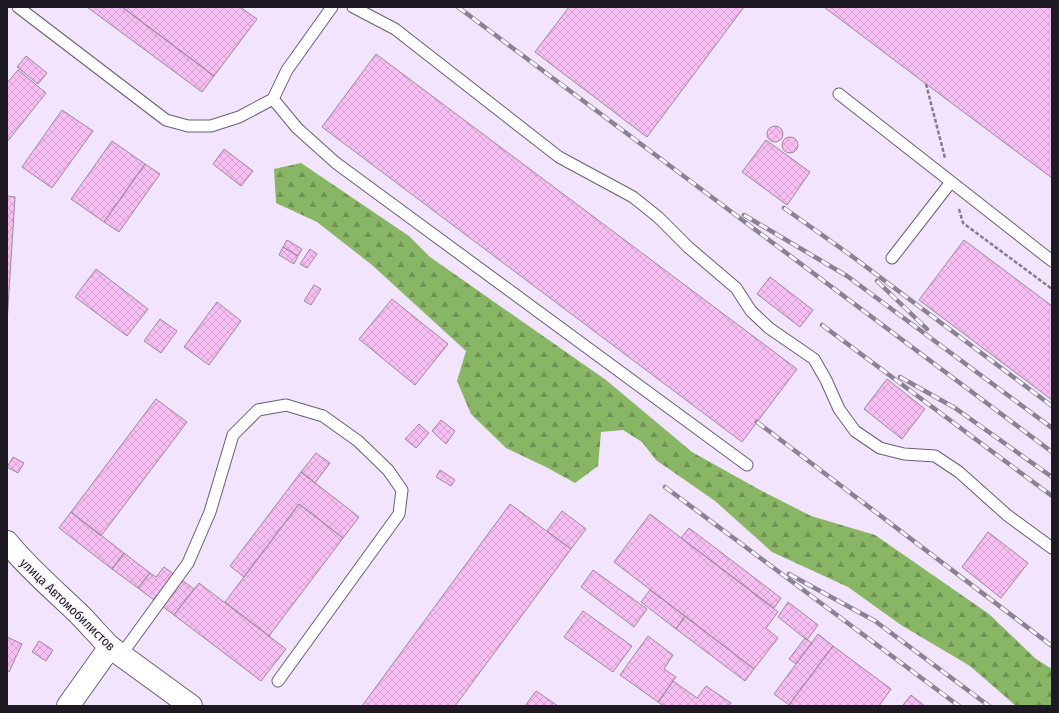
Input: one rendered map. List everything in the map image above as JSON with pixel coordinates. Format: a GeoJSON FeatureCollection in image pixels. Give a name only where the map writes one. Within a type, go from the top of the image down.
{"type":"FeatureCollection","features":[{"type":"Feature","properties":{"kind":"street","name":"улица Автомобилистов"},"geometry":{"type":"LineString","coordinates":[[7,542],[115,651],[191,706]]}},
{"type":"Feature","properties":{"kind":"street"},"geometry":{"type":"LineString","coordinates":[[68,706],[115,651]]}},
{"type":"Feature","properties":{"kind":"lane"},"geometry":{"type":"LineString","coordinates":[[18,7],[166,120],[188,126],[211,126],[239,117],[273,99],[287,70],[332,7]]}},
{"type":"Feature","properties":{"kind":"lane"},"geometry":{"type":"LineString","coordinates":[[353,7],[394,30],[559,157],[633,197],[658,217],[688,247],[736,288],[750,311],[769,328],[814,359],[826,380],[839,409],[855,431],[880,448],[904,454],[935,456],[959,472],[1007,515],[1052,548]]}},
{"type":"Feature","properties":{"kind":"lane"},"geometry":{"type":"LineString","coordinates":[[839,94],[1052,261]]}},
{"type":"Feature","properties":{"kind":"lane"},"geometry":{"type":"LineString","coordinates":[[273,99],[297,128],[336,162],[747,466]]}},
{"type":"Feature","properties":{"kind":"lane"},"geometry":{"type":"LineString","coordinates":[[892,258],[951,182]]}},
{"type":"Feature","properties":{"kind":"lane"},"geometry":{"type":"LineString","coordinates":[[115,651],[188,563],[210,512],[233,435],[258,410],[286,405],[323,416],[358,442],[388,470],[402,490],[399,514],[278,681]]}},
{"type":"Feature","properties":{"kind":"green space"},"geometry":{"type":"Polygon","coordinates":[[[301,163],[409,236],[430,257],[606,380],[692,452],[760,490],[811,516],[875,535],[989,614],[1036,659],[1052,669],[1052,706],[1016,706],[970,666],[901,625],[848,587],[772,552],[715,501],[656,460],[642,442],[623,430],[601,432],[598,466],[575,483],[506,448],[471,414],[457,381],[466,351],[372,265],[317,222],[276,203],[274,169],[301,163]]]}},
{"type":"Feature","properties":{"kind":"building"},"geometry":{"type":"Polygon","coordinates":[[[87,7],[122,7],[214,76],[202,92],[87,7]]]}},
{"type":"Feature","properties":{"kind":"building"},"geometry":{"type":"Polygon","coordinates":[[[122,7],[240,7],[257,19],[214,76],[122,7]]]}},
{"type":"Feature","properties":{"kind":"building"},"geometry":{"type":"Polygon","coordinates":[[[569,7],[744,7],[647,137],[535,52],[569,7]]]}},
{"type":"Feature","properties":{"kind":"building"},"geometry":{"type":"Polygon","coordinates":[[[824,7],[1052,7],[1052,178],[926,84],[824,7]]]}},
{"type":"Feature","properties":{"kind":"building"},"geometry":{"type":"Polygon","coordinates":[[[376,54],[797,369],[742,442],[322,127],[376,54]]]}},
{"type":"Feature","properties":{"kind":"building"},"geometry":{"type":"Polygon","coordinates":[[[26,56],[47,73],[38,84],[17,67],[26,56]]]}},
{"type":"Feature","properties":{"kind":"building"},"geometry":{"type":"Polygon","coordinates":[[[18,70],[46,93],[7,142],[7,83],[18,70]]]}},
{"type":"Feature","properties":{"kind":"building"},"geometry":{"type":"Polygon","coordinates":[[[62,110],[93,131],[52,188],[22,167],[62,110]]]}},
{"type":"Feature","properties":{"kind":"building"},"geometry":{"type":"Polygon","coordinates":[[[775,126],[781,128],[783,134],[781,140],[775,142],[769,140],[767,134],[769,128],[775,126]]]}},
{"type":"Feature","properties":{"kind":"building"},"geometry":{"type":"Polygon","coordinates":[[[790,137],[796,139],[798,145],[796,151],[790,153],[784,151],[782,145],[784,139],[790,137]]]}},
{"type":"Feature","properties":{"kind":"building"},"geometry":{"type":"Polygon","coordinates":[[[766,140],[810,172],[787,205],[742,172],[766,140]]]}},
{"type":"Feature","properties":{"kind":"building"},"geometry":{"type":"Polygon","coordinates":[[[112,141],[145,164],[104,222],[71,199],[112,141]]]}},
{"type":"Feature","properties":{"kind":"building"},"geometry":{"type":"Polygon","coordinates":[[[224,149],[253,171],[241,186],[213,164],[224,149]]]}},
{"type":"Feature","properties":{"kind":"building"},"geometry":{"type":"Polygon","coordinates":[[[145,164],[160,174],[119,232],[104,222],[145,164]]]}},
{"type":"Feature","properties":{"kind":"building"},"geometry":{"type":"Polygon","coordinates":[[[7,196],[15,197],[7,323],[7,196]]]}},
{"type":"Feature","properties":{"kind":"building"},"geometry":{"type":"Polygon","coordinates":[[[287,240],[302,249],[298,256],[283,247],[287,240]]]}},
{"type":"Feature","properties":{"kind":"building"},"geometry":{"type":"Polygon","coordinates":[[[964,240],[1052,306],[1052,400],[919,300],[964,240]]]}},
{"type":"Feature","properties":{"kind":"building"},"geometry":{"type":"Polygon","coordinates":[[[283,247],[298,256],[294,264],[279,255],[283,247]]]}},
{"type":"Feature","properties":{"kind":"building"},"geometry":{"type":"Polygon","coordinates":[[[310,249],[317,254],[307,268],[300,264],[310,249]]]}},
{"type":"Feature","properties":{"kind":"building"},"geometry":{"type":"Polygon","coordinates":[[[96,269],[148,309],[127,336],[75,297],[96,269]]]}},
{"type":"Feature","properties":{"kind":"building"},"geometry":{"type":"Polygon","coordinates":[[[770,277],[813,310],[800,327],[757,294],[770,277]]]}},
{"type":"Feature","properties":{"kind":"building"},"geometry":{"type":"Polygon","coordinates":[[[314,285],[321,289],[311,305],[304,301],[314,285]]]}},
{"type":"Feature","properties":{"kind":"building"},"geometry":{"type":"Polygon","coordinates":[[[392,299],[448,344],[415,385],[359,339],[392,299]]]}},
{"type":"Feature","properties":{"kind":"building"},"geometry":{"type":"Polygon","coordinates":[[[217,302],[241,321],[209,365],[184,347],[217,302]]]}},
{"type":"Feature","properties":{"kind":"building"},"geometry":{"type":"Polygon","coordinates":[[[160,319],[177,331],[161,353],[144,341],[160,319]]]}},
{"type":"Feature","properties":{"kind":"building"},"geometry":{"type":"Polygon","coordinates":[[[887,379],[925,409],[902,439],[864,409],[887,379]]]}},
{"type":"Feature","properties":{"kind":"building"},"geometry":{"type":"Polygon","coordinates":[[[156,399],[187,422],[101,536],[71,512],[156,399]]]}},
{"type":"Feature","properties":{"kind":"building"},"geometry":{"type":"Polygon","coordinates":[[[441,420],[455,431],[446,444],[432,431],[441,420]]]}},
{"type":"Feature","properties":{"kind":"building"},"geometry":{"type":"Polygon","coordinates":[[[419,424],[429,433],[416,448],[405,439],[419,424]]]}},
{"type":"Feature","properties":{"kind":"building"},"geometry":{"type":"Polygon","coordinates":[[[316,453],[330,463],[315,483],[301,472],[316,453]]]}},
{"type":"Feature","properties":{"kind":"building"},"geometry":{"type":"Polygon","coordinates":[[[13,457],[24,463],[18,473],[7,467],[13,457]]]}},
{"type":"Feature","properties":{"kind":"building"},"geometry":{"type":"Polygon","coordinates":[[[440,470],[455,480],[451,486],[436,477],[440,470]]]}},
{"type":"Feature","properties":{"kind":"building"},"geometry":{"type":"Polygon","coordinates":[[[301,472],[359,517],[343,538],[299,504],[244,577],[230,566],[301,472]]]}},
{"type":"Feature","properties":{"kind":"building"},"geometry":{"type":"Polygon","coordinates":[[[299,504],[343,538],[269,636],[225,602],[299,504]]]}},
{"type":"Feature","properties":{"kind":"building"},"geometry":{"type":"Polygon","coordinates":[[[510,504],[571,549],[455,706],[362,706],[510,504]]]}},
{"type":"Feature","properties":{"kind":"building"},"geometry":{"type":"Polygon","coordinates":[[[562,511],[586,529],[571,549],[547,531],[562,511]]]}},
{"type":"Feature","properties":{"kind":"building"},"geometry":{"type":"Polygon","coordinates":[[[71,512],[124,553],[112,569],[59,528],[71,512]]]}},
{"type":"Feature","properties":{"kind":"building"},"geometry":{"type":"Polygon","coordinates":[[[650,514],[778,612],[766,628],[778,638],[754,669],[614,562],[650,514]]]}},
{"type":"Feature","properties":{"kind":"building"},"geometry":{"type":"Polygon","coordinates":[[[689,528],[781,598],[774,608],[681,538],[689,528]]]}},
{"type":"Feature","properties":{"kind":"building"},"geometry":{"type":"Polygon","coordinates":[[[988,532],[1028,563],[1001,598],[962,567],[988,532]]]}},
{"type":"Feature","properties":{"kind":"building"},"geometry":{"type":"Polygon","coordinates":[[[124,553],[150,573],[138,588],[112,569],[124,553]]]}},
{"type":"Feature","properties":{"kind":"building"},"geometry":{"type":"Polygon","coordinates":[[[164,567],[194,589],[174,615],[138,588],[150,573],[156,577],[164,567]]]}},
{"type":"Feature","properties":{"kind":"building"},"geometry":{"type":"Polygon","coordinates":[[[593,570],[647,609],[634,627],[581,587],[593,570]]]}},
{"type":"Feature","properties":{"kind":"building"},"geometry":{"type":"Polygon","coordinates":[[[199,583],[286,649],[261,681],[174,615],[199,583]]]}},
{"type":"Feature","properties":{"kind":"building"},"geometry":{"type":"Polygon","coordinates":[[[650,590],[685,616],[676,629],[641,602],[650,590]]]}},
{"type":"Feature","properties":{"kind":"building"},"geometry":{"type":"Polygon","coordinates":[[[788,602],[818,625],[807,640],[778,617],[788,602]]]}},
{"type":"Feature","properties":{"kind":"building"},"geometry":{"type":"Polygon","coordinates":[[[583,611],[632,646],[613,672],[564,637],[583,611]]]}},
{"type":"Feature","properties":{"kind":"building"},"geometry":{"type":"Polygon","coordinates":[[[685,616],[754,669],[745,681],[676,629],[685,616]]]}},
{"type":"Feature","properties":{"kind":"building"},"geometry":{"type":"Polygon","coordinates":[[[818,634],[833,646],[789,705],[774,694],[818,634]]]}},
{"type":"Feature","properties":{"kind":"building"},"geometry":{"type":"Polygon","coordinates":[[[648,636],[673,655],[664,669],[676,677],[658,702],[620,675],[648,636]]]}},
{"type":"Feature","properties":{"kind":"building"},"geometry":{"type":"Polygon","coordinates":[[[7,637],[22,644],[9,672],[7,671],[7,637]]]}},
{"type":"Feature","properties":{"kind":"building"},"geometry":{"type":"Polygon","coordinates":[[[805,638],[812,643],[796,664],[789,659],[805,638]]]}},
{"type":"Feature","properties":{"kind":"building"},"geometry":{"type":"Polygon","coordinates":[[[39,641],[53,650],[46,661],[32,652],[39,641]]]}},
{"type":"Feature","properties":{"kind":"building"},"geometry":{"type":"Polygon","coordinates":[[[833,646],[891,689],[879,706],[789,705],[833,646]]]}},
{"type":"Feature","properties":{"kind":"building"},"geometry":{"type":"Polygon","coordinates":[[[673,681],[697,698],[706,686],[731,703],[729,706],[664,706],[658,702],[673,681]]]}},
{"type":"Feature","properties":{"kind":"building"},"geometry":{"type":"Polygon","coordinates":[[[536,691],[558,706],[525,706],[536,691]]]}},
{"type":"Feature","properties":{"kind":"building"},"geometry":{"type":"Polygon","coordinates":[[[911,695],[925,706],[903,705],[911,695]]]}},
{"type":"Feature","properties":{"kind":"railway"},"geometry":{"type":"LineString","coordinates":[[458,7],[1052,452]]}},
{"type":"Feature","properties":{"kind":"railway"},"geometry":{"type":"LineString","coordinates":[[784,208],[849,254],[1052,406]]}},
{"type":"Feature","properties":{"kind":"railway"},"geometry":{"type":"LineString","coordinates":[[744,215],[847,276],[1052,428]]}},
{"type":"Feature","properties":{"kind":"railway"},"geometry":{"type":"LineString","coordinates":[[877,281],[927,329]]}},
{"type":"Feature","properties":{"kind":"railway"},"geometry":{"type":"LineString","coordinates":[[822,325],[1052,496]]}},
{"type":"Feature","properties":{"kind":"railway"},"geometry":{"type":"LineString","coordinates":[[900,377],[955,408],[1052,477]]}},
{"type":"Feature","properties":{"kind":"railway"},"geometry":{"type":"LineString","coordinates":[[757,422],[1052,646]]}},
{"type":"Feature","properties":{"kind":"railway"},"geometry":{"type":"LineString","coordinates":[[665,487],[959,706]]}},
{"type":"Feature","properties":{"kind":"railway"},"geometry":{"type":"LineString","coordinates":[[789,574],[875,621],[989,706]]}}]}
